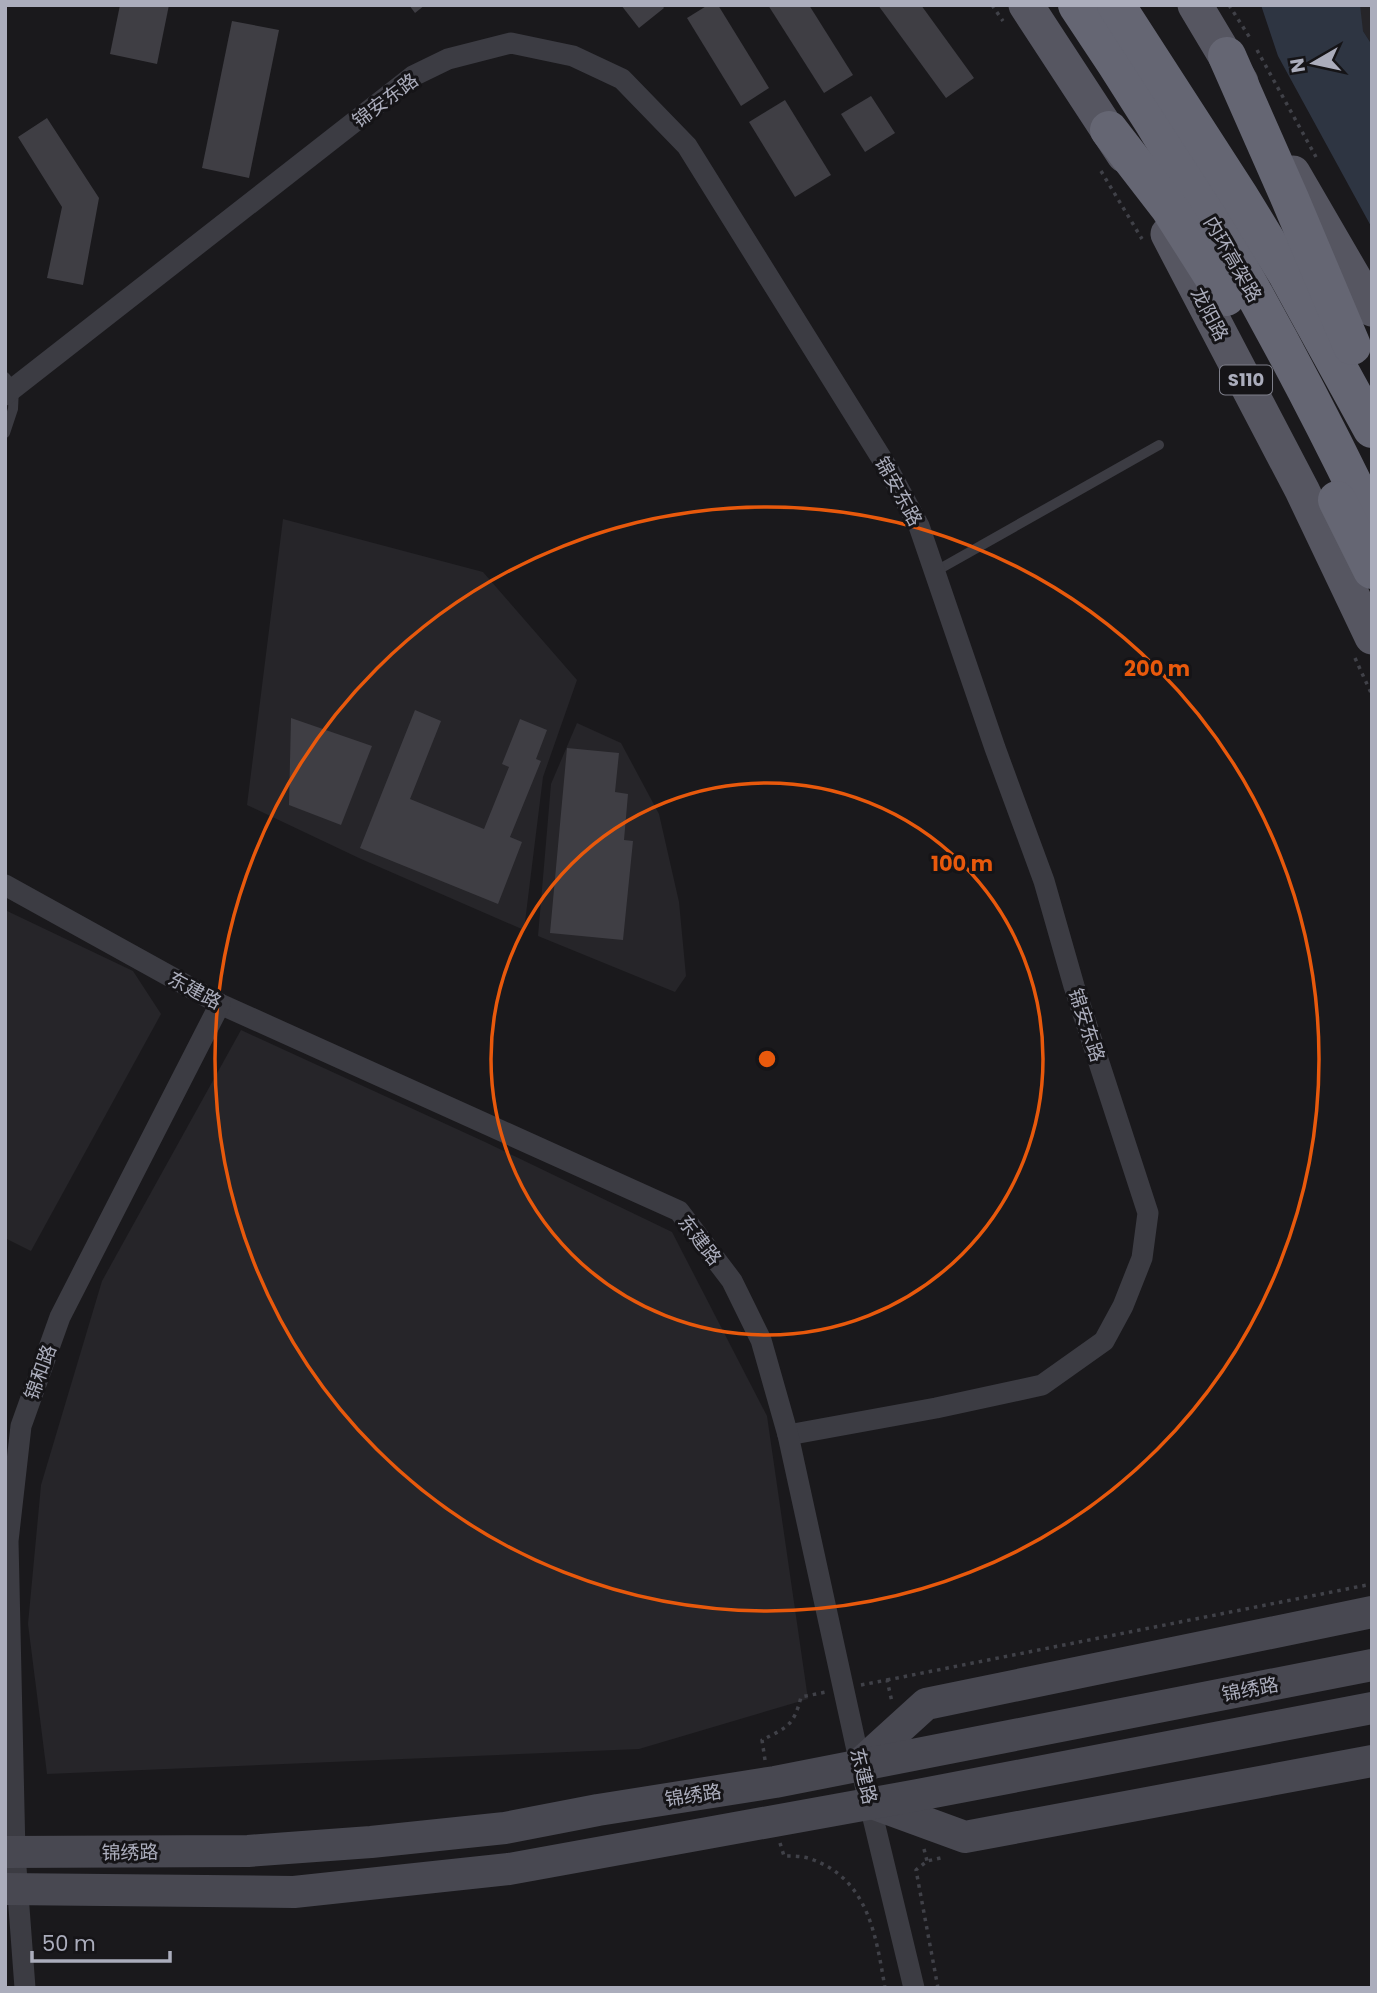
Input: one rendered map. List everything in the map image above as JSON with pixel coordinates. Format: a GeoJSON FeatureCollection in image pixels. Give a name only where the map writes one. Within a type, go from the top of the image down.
{"type":"FeatureCollection","features":[{"type":"Feature","properties":{"kind":"highway","name":"内环高架路"},"geometry":{"type":"LineString","coordinates":[[1103,16],[1275,253],[1372,429]]}},
{"type":"Feature","properties":{"kind":"highway","name":"内环高架路"},"geometry":{"type":"LineString","coordinates":[[1103,16],[1161,135],[1254,294],[1334,444],[1372,522]]}},
{"type":"Feature","properties":{"kind":"highway"},"geometry":{"type":"LineString","coordinates":[[1227,57],[1290,199],[1372,397]]}},
{"type":"Feature","properties":{"kind":"highway"},"geometry":{"type":"LineString","coordinates":[[1102,145],[1170,209],[1267,365],[1372,569]]}},
{"type":"Feature","properties":{"kind":"main road"},"geometry":{"type":"LineString","coordinates":[[1195,5],[1372,309]]}},
{"type":"Feature","properties":{"kind":"main road","name":"龙阳路"},"geometry":{"type":"LineString","coordinates":[[1015,14],[1102,145],[1159,217],[1302,490],[1362,644]]}},
{"type":"Feature","properties":{"kind":"main road"},"geometry":{"type":"LineString","coordinates":[[860,1764],[926,1704],[1372,1612]]}},
{"type":"Feature","properties":{"kind":"main road","name":"锦绣路"},"geometry":{"type":"LineString","coordinates":[[10,1853],[248,1851],[506,1828],[598,1810],[775,1782],[1372,1665]]}},
{"type":"Feature","properties":{"kind":"main road","name":"锦绣路"},"geometry":{"type":"LineString","coordinates":[[12,1890],[294,1892],[509,1870],[1372,1708]]}},
{"type":"Feature","properties":{"kind":"main road"},"geometry":{"type":"LineString","coordinates":[[871,1803],[965,1837],[1372,1761]]}},
{"type":"Feature","properties":{"kind":"street","name":"锦安东路"},"geometry":{"type":"LineString","coordinates":[[8,387],[413,76],[448,59],[511,43],[573,56],[622,79],[687,146],[887,467],[919,526],[1044,881],[1074,986],[1147,1213],[1142,1258],[1124,1306],[1104,1341],[1042,1385],[788,1435]]}},
{"type":"Feature","properties":{"kind":"street","name":"东建路"},"geometry":{"type":"LineString","coordinates":[[5,885],[220,1004],[679,1211],[732,1281],[761,1340],[788,1435],[860,1764],[914,1988]]}},
{"type":"Feature","properties":{"kind":"street","name":"锦和路"},"geometry":{"type":"LineString","coordinates":[[25,1988],[10,1853],[8,1541],[21,1426],[60,1317],[220,1004]]}},
{"type":"Feature","properties":{"kind":"lane"},"geometry":{"type":"LineString","coordinates":[[5,433],[13,409],[8,387]]}},
{"type":"Feature","properties":{"kind":"lane"},"geometry":{"type":"LineString","coordinates":[[936,571],[1159,445]]}},
{"type":"Feature","properties":{"kind":"path"},"geometry":{"type":"LineString","coordinates":[[992,5],[1015,14]]}},
{"type":"Feature","properties":{"kind":"path"},"geometry":{"type":"LineString","coordinates":[[1229,5],[1252,41],[1315,157]]}},
{"type":"Feature","properties":{"kind":"path"},"geometry":{"type":"LineString","coordinates":[[1102,145],[1145,245]]}},
{"type":"Feature","properties":{"kind":"path"},"geometry":{"type":"LineString","coordinates":[[1362,644],[1372,695]]}},
{"type":"Feature","properties":{"kind":"path"},"geometry":{"type":"LineString","coordinates":[[887,1680],[1372,1584]]}},
{"type":"Feature","properties":{"kind":"path"},"geometry":{"type":"LineString","coordinates":[[927,1861],[916,1870],[938,1988]]}},
{"type":"Feature","properties":{"kind":"shaded area"},"geometry":{"type":"Polygon","coordinates":[[[1271,5],[1372,5],[1372,45],[1363,31],[1271,5]]]}},
{"type":"Feature","properties":{"kind":"shaded area"},"geometry":{"type":"Polygon","coordinates":[[[283,519],[483,572],[577,680],[543,777],[524,930],[361,859],[247,805],[283,519]]]}},
{"type":"Feature","properties":{"kind":"shaded area"},"geometry":{"type":"Polygon","coordinates":[[[577,723],[621,743],[659,814],[679,902],[686,976],[675,992],[538,936],[551,784],[577,723]]]}},
{"type":"Feature","properties":{"kind":"shaded area"},"geometry":{"type":"Polygon","coordinates":[[[5,910],[133,971],[161,1014],[31,1251],[5,1238],[5,910]]]}},
{"type":"Feature","properties":{"kind":"shaded area"},"geometry":{"type":"Polygon","coordinates":[[[241,1030],[485,1142],[672,1232],[767,1416],[808,1699],[639,1749],[47,1774],[28,1624],[41,1485],[102,1281],[241,1030]]]}},
{"type":"Feature","properties":{"kind":"water"},"geometry":{"type":"Polygon","coordinates":[[[1261,5],[1360,5],[1363,31],[1372,45],[1372,228],[1278,56],[1261,5]]]}},
{"type":"Feature","properties":{"kind":"building"},"geometry":{"type":"Polygon","coordinates":[[[120,5],[169,5],[157,64],[110,54],[120,5]]]}},
{"type":"Feature","properties":{"kind":"building"},"geometry":{"type":"Polygon","coordinates":[[[409,5],[425,5],[415,13],[409,5]]]}},
{"type":"Feature","properties":{"kind":"building"},"geometry":{"type":"Polygon","coordinates":[[[621,5],[662,5],[664,8],[639,28],[621,5]]]}},
{"type":"Feature","properties":{"kind":"building"},"geometry":{"type":"Polygon","coordinates":[[[708,5],[718,5],[769,88],[741,106],[687,18],[708,5]]]}},
{"type":"Feature","properties":{"kind":"building"},"geometry":{"type":"Polygon","coordinates":[[[768,5],[809,5],[853,75],[824,93],[768,5]]]}},
{"type":"Feature","properties":{"kind":"building"},"geometry":{"type":"Polygon","coordinates":[[[878,5],[921,5],[974,78],[946,98],[878,5]]]}},
{"type":"Feature","properties":{"kind":"building"},"geometry":{"type":"Polygon","coordinates":[[[232,21],[279,30],[249,178],[202,168],[232,21]]]}},
{"type":"Feature","properties":{"kind":"building"},"geometry":{"type":"Polygon","coordinates":[[[871,96],[895,133],[865,152],[841,114],[871,96]]]}},
{"type":"Feature","properties":{"kind":"building"},"geometry":{"type":"Polygon","coordinates":[[[785,100],[831,175],[795,197],[749,122],[785,100]]]}},
{"type":"Feature","properties":{"kind":"building"},"geometry":{"type":"Polygon","coordinates":[[[47,118],[99,198],[83,285],[47,278],[62,207],[18,137],[47,118]]]}},
{"type":"Feature","properties":{"kind":"building"},"geometry":{"type":"Polygon","coordinates":[[[415,710],[441,721],[410,799],[484,829],[509,767],[502,764],[520,719],[547,730],[536,759],[541,761],[510,837],[522,842],[498,904],[360,848],[415,710]]]}},
{"type":"Feature","properties":{"kind":"building"},"geometry":{"type":"Polygon","coordinates":[[[291,718],[372,746],[341,825],[289,805],[291,718]]]}},
{"type":"Feature","properties":{"kind":"building"},"geometry":{"type":"Polygon","coordinates":[[[567,748],[619,753],[615,792],[628,794],[624,840],[633,841],[623,940],[550,933],[567,748]]]}}]}
